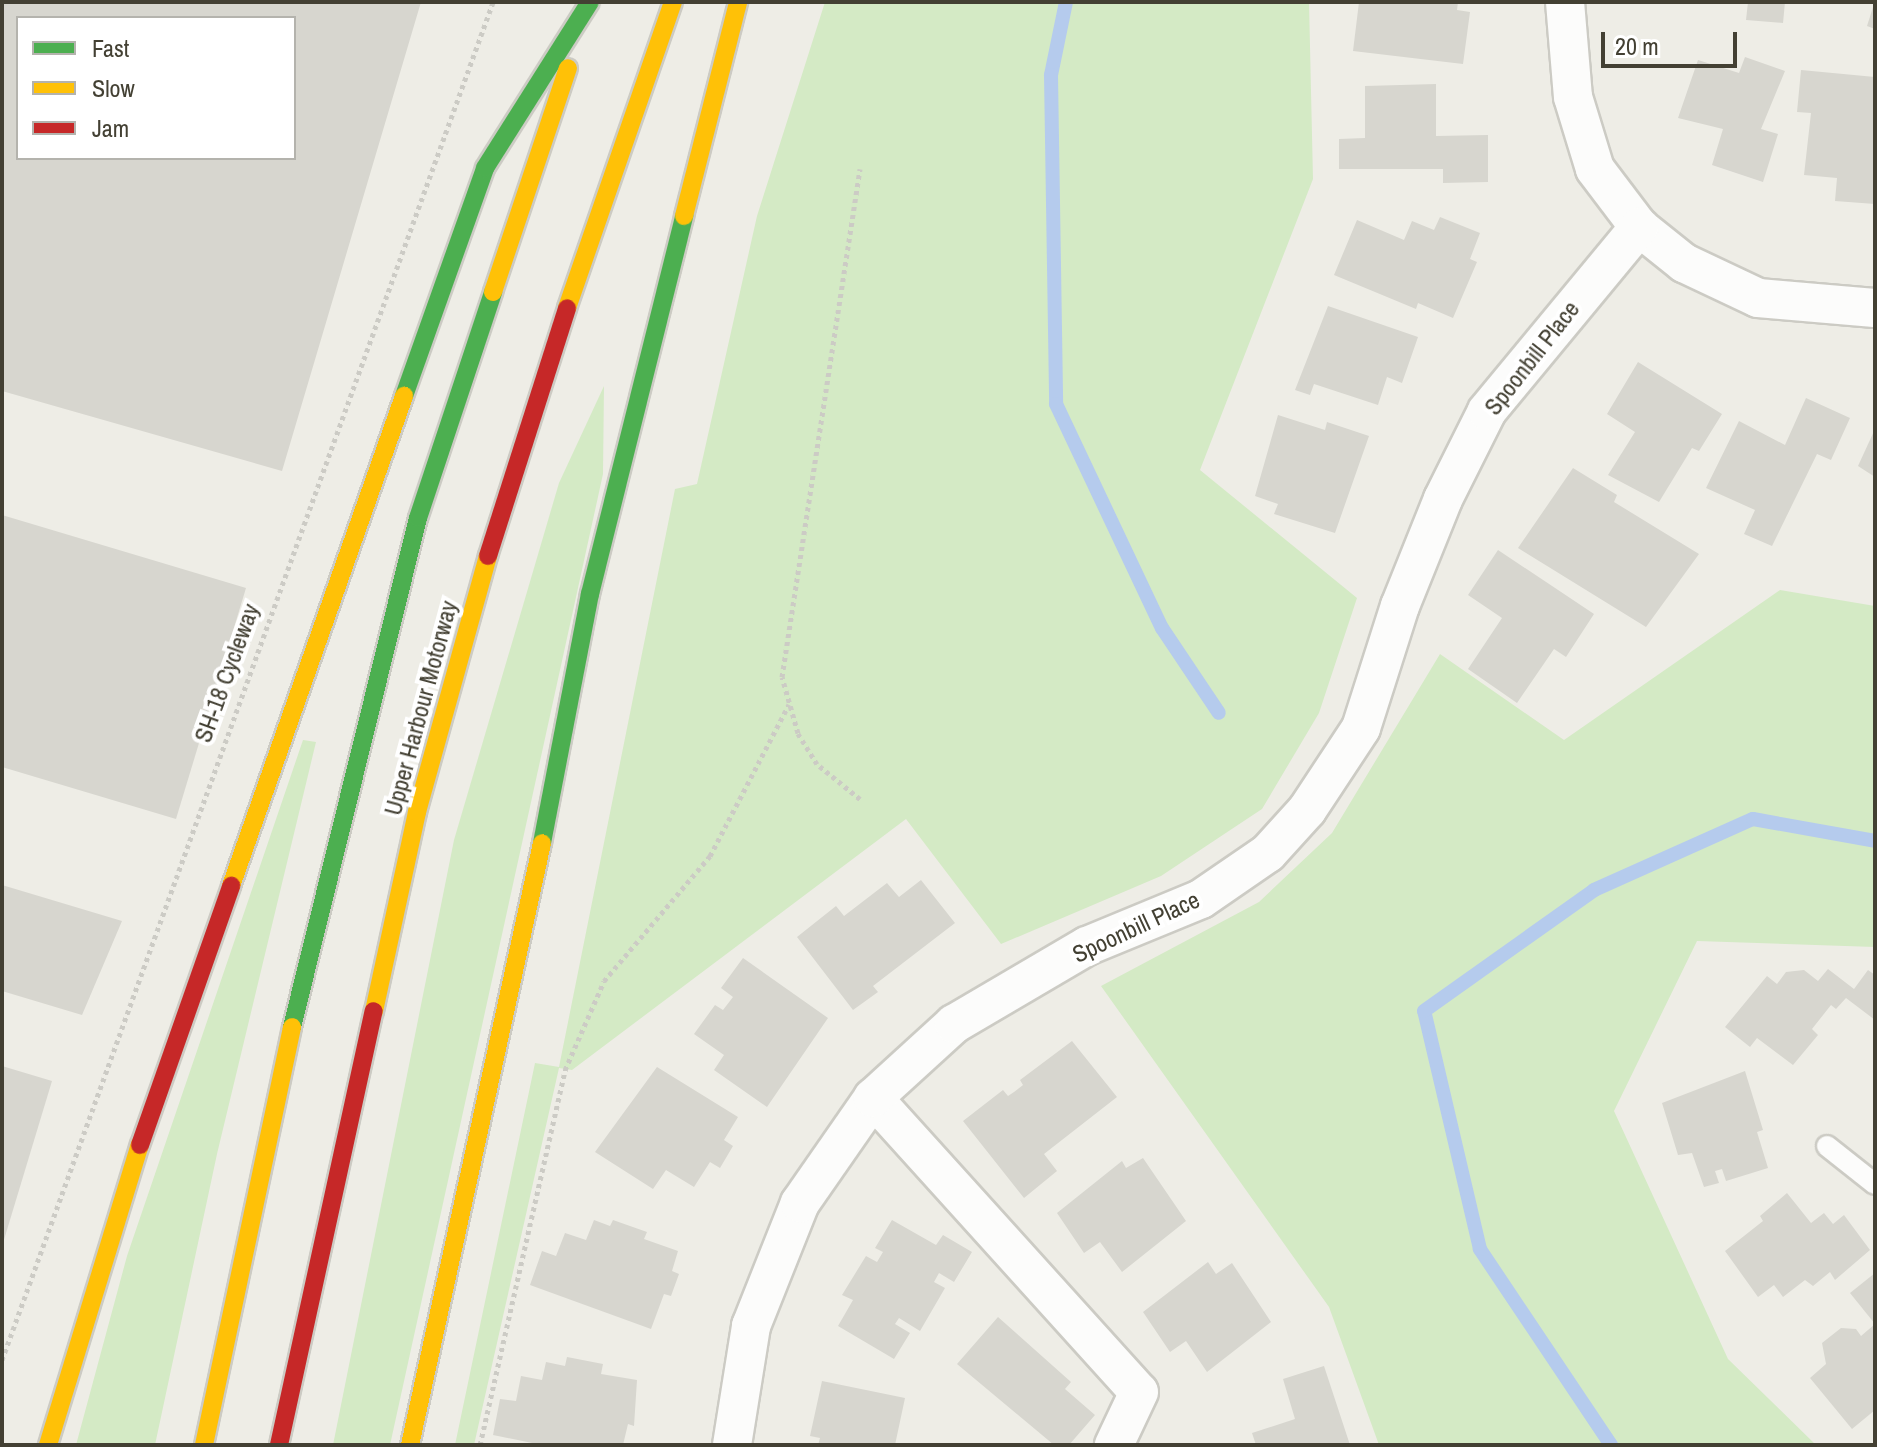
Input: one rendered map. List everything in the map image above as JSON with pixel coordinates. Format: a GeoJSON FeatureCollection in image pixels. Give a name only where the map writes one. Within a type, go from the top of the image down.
{"type":"FeatureCollection","features":[{"type":"Feature","properties":{"kind":"highway"},"geometry":{"type":"LineString","coordinates":[[48,1445],[123,1192],[485,168],[591,2]]}},
{"type":"Feature","properties":{"kind":"highway","name":"Upper Harbour Motorway"},"geometry":{"type":"LineString","coordinates":[[204,1445],[287,1047],[418,518],[591,2]]}},
{"type":"Feature","properties":{"kind":"highway","name":"Upper Harbour Motorway"},"geometry":{"type":"LineString","coordinates":[[279,1445],[417,812],[486,564],[564,316],[673,2]]}},
{"type":"Feature","properties":{"kind":"highway"},"geometry":{"type":"LineString","coordinates":[[410,1445],[526,926],[590,594],[738,2]]}},
{"type":"Feature","properties":{"kind":"street"},"geometry":{"type":"LineString","coordinates":[[1565,2],[1573,97],[1595,169],[1639,227],[1684,263],[1758,298],[1875,308]]}},
{"type":"Feature","properties":{"kind":"street","name":"Spoonbill Place"},"geometry":{"type":"LineString","coordinates":[[732,1445],[751,1326],[795,1217],[873,1098],[954,1024],[1087,946],[1201,899],[1268,853],[1307,810],[1361,728],[1400,606],[1443,499],[1487,411],[1639,227]]}},
{"type":"Feature","properties":{"kind":"street"},"geometry":{"type":"LineString","coordinates":[[873,1098],[1139,1392],[1114,1445]]}},
{"type":"Feature","properties":{"kind":"lane"},"geometry":{"type":"LineString","coordinates":[[1827,1146],[1875,1184]]}},
{"type":"Feature","properties":{"kind":"path","name":"SH-18 Cycleway"},"geometry":{"type":"LineString","coordinates":[[2,1360],[493,2]]}},
{"type":"Feature","properties":{"kind":"path"},"geometry":{"type":"LineString","coordinates":[[860,169],[782,677],[798,733],[817,764],[860,799]]}},
{"type":"Feature","properties":{"kind":"path"},"geometry":{"type":"LineString","coordinates":[[480,1445],[565,1071],[604,981],[710,856],[789,704]]}},
{"type":"Feature","properties":{"kind":"green space"},"geometry":{"type":"Polygon","coordinates":[[[825,2],[1309,2],[1313,179],[1200,470],[1357,598],[1319,713],[1262,809],[1161,876],[1001,944],[906,819],[572,1070],[559,1068],[474,1445],[455,1445],[535,1063],[559,1067],[675,489],[697,484],[757,216],[825,2]]]}},
{"type":"Feature","properties":{"kind":"green space"},"geometry":{"type":"Polygon","coordinates":[[[604,386],[603,474],[390,1445],[333,1445],[454,840],[559,483],[604,386]]]}},
{"type":"Feature","properties":{"kind":"green space"},"geometry":{"type":"Polygon","coordinates":[[[1780,590],[1875,606],[1875,947],[1697,941],[1614,1111],[1728,1359],[1816,1445],[1379,1445],[1329,1307],[1101,986],[1259,902],[1332,833],[1440,654],[1564,740],[1780,590]]]}},
{"type":"Feature","properties":{"kind":"green space"},"geometry":{"type":"Polygon","coordinates":[[[303,740],[316,742],[217,1154],[155,1445],[76,1445],[127,1256],[303,740]]]}},
{"type":"Feature","properties":{"kind":"building"},"geometry":{"type":"Polygon","coordinates":[[[2,2],[421,2],[282,471],[2,391],[2,2]]]}},
{"type":"Feature","properties":{"kind":"building"},"geometry":{"type":"Polygon","coordinates":[[[1359,2],[1458,2],[1457,10],[1470,12],[1463,64],[1353,51],[1359,2]]]}},
{"type":"Feature","properties":{"kind":"building"},"geometry":{"type":"Polygon","coordinates":[[[1748,2],[1785,2],[1783,23],[1746,20],[1748,2]]]}},
{"type":"Feature","properties":{"kind":"building"},"geometry":{"type":"Polygon","coordinates":[[[1875,4],[1875,29],[1867,26],[1875,4]]]}},
{"type":"Feature","properties":{"kind":"building"},"geometry":{"type":"Polygon","coordinates":[[[1745,57],[1785,71],[1761,129],[1778,134],[1763,182],[1712,165],[1723,129],[1678,118],[1698,60],[1739,73],[1745,57]]]}},
{"type":"Feature","properties":{"kind":"building"},"geometry":{"type":"Polygon","coordinates":[[[1801,70],[1875,77],[1875,204],[1835,201],[1837,178],[1804,175],[1811,113],[1797,112],[1801,70]]]}},
{"type":"Feature","properties":{"kind":"building"},"geometry":{"type":"Polygon","coordinates":[[[1436,84],[1436,136],[1488,135],[1488,182],[1443,183],[1443,169],[1339,169],[1339,139],[1365,138],[1365,86],[1436,84]]]}},
{"type":"Feature","properties":{"kind":"building"},"geometry":{"type":"Polygon","coordinates":[[[1440,217],[1480,233],[1470,259],[1477,262],[1453,318],[1418,303],[1416,309],[1334,275],[1357,220],[1404,240],[1412,221],[1434,230],[1440,217]]]}},
{"type":"Feature","properties":{"kind":"building"},"geometry":{"type":"Polygon","coordinates":[[[1328,306],[1418,337],[1402,383],[1387,377],[1378,405],[1314,384],[1310,395],[1295,390],[1328,306]]]}},
{"type":"Feature","properties":{"kind":"building"},"geometry":{"type":"Polygon","coordinates":[[[1638,362],[1722,414],[1699,451],[1692,448],[1659,502],[1608,475],[1635,432],[1607,414],[1638,362]]]}},
{"type":"Feature","properties":{"kind":"building"},"geometry":{"type":"Polygon","coordinates":[[[1806,398],[1850,418],[1831,460],[1817,454],[1772,546],[1744,534],[1755,510],[1706,488],[1739,421],[1785,445],[1806,398]]]}},
{"type":"Feature","properties":{"kind":"building"},"geometry":{"type":"Polygon","coordinates":[[[1278,415],[1325,430],[1327,422],[1369,436],[1335,533],[1274,514],[1278,504],[1255,496],[1278,415]]]}},
{"type":"Feature","properties":{"kind":"building"},"geometry":{"type":"Polygon","coordinates":[[[1875,429],[1875,477],[1858,466],[1875,429]]]}},
{"type":"Feature","properties":{"kind":"building"},"geometry":{"type":"Polygon","coordinates":[[[1573,468],[1617,495],[1614,502],[1699,554],[1646,627],[1518,548],[1573,468]]]}},
{"type":"Feature","properties":{"kind":"building"},"geometry":{"type":"Polygon","coordinates":[[[2,515],[246,588],[176,819],[2,767],[2,515]]]}},
{"type":"Feature","properties":{"kind":"building"},"geometry":{"type":"Polygon","coordinates":[[[1498,550],[1594,614],[1566,657],[1554,649],[1517,703],[1468,669],[1502,618],[1468,595],[1498,550]]]}},
{"type":"Feature","properties":{"kind":"building"},"geometry":{"type":"Polygon","coordinates":[[[921,880],[955,923],[873,986],[878,992],[853,1010],[797,937],[836,906],[844,916],[887,883],[899,897],[921,880]]]}},
{"type":"Feature","properties":{"kind":"building"},"geometry":{"type":"Polygon","coordinates":[[[2,885],[122,921],[82,1015],[2,991],[2,885]]]}},
{"type":"Feature","properties":{"kind":"building"},"geometry":{"type":"Polygon","coordinates":[[[743,958],[828,1018],[767,1107],[714,1070],[724,1055],[694,1034],[715,1005],[723,1010],[733,997],[721,988],[743,958]]]}},
{"type":"Feature","properties":{"kind":"building"},"geometry":{"type":"Polygon","coordinates":[[[1828,969],[1854,989],[1868,970],[1875,975],[1875,1020],[1846,998],[1836,1009],[1831,1005],[1812,1029],[1818,1035],[1793,1065],[1757,1038],[1750,1047],[1725,1027],[1767,976],[1777,984],[1786,972],[1804,970],[1818,981],[1828,969]]]}},
{"type":"Feature","properties":{"kind":"building"},"geometry":{"type":"Polygon","coordinates":[[[1072,1041],[1117,1097],[1044,1154],[1057,1171],[1024,1198],[963,1121],[1003,1090],[1008,1096],[1014,1092],[1023,1085],[1020,1080],[1072,1041]]]}},
{"type":"Feature","properties":{"kind":"building"},"geometry":{"type":"Polygon","coordinates":[[[2,1066],[52,1081],[3,1243],[2,1243],[2,1066]]]}},
{"type":"Feature","properties":{"kind":"building"},"geometry":{"type":"Polygon","coordinates":[[[657,1067],[738,1117],[724,1140],[733,1146],[720,1168],[710,1162],[694,1187],[666,1170],[653,1189],[595,1152],[657,1067]]]}},
{"type":"Feature","properties":{"kind":"building"},"geometry":{"type":"Polygon","coordinates":[[[1745,1071],[1763,1130],[1757,1132],[1768,1168],[1726,1181],[1722,1169],[1715,1171],[1719,1183],[1704,1187],[1692,1153],[1678,1155],[1662,1103],[1745,1071]]]}},
{"type":"Feature","properties":{"kind":"building"},"geometry":{"type":"Polygon","coordinates":[[[1143,1158],[1186,1221],[1122,1272],[1100,1242],[1084,1253],[1057,1213],[1122,1161],[1126,1168],[1143,1158]]]}},
{"type":"Feature","properties":{"kind":"building"},"geometry":{"type":"Polygon","coordinates":[[[1787,1193],[1811,1223],[1824,1213],[1833,1224],[1844,1215],[1870,1250],[1835,1280],[1830,1272],[1813,1286],[1805,1280],[1783,1297],[1774,1285],[1758,1297],[1725,1251],[1763,1221],[1760,1216],[1787,1193]]]}},
{"type":"Feature","properties":{"kind":"building"},"geometry":{"type":"Polygon","coordinates":[[[594,1220],[610,1226],[613,1220],[647,1232],[644,1239],[678,1251],[672,1271],[679,1274],[671,1296],[664,1294],[651,1329],[530,1285],[542,1251],[556,1256],[565,1233],[586,1240],[594,1220]]]}},
{"type":"Feature","properties":{"kind":"building"},"geometry":{"type":"Polygon","coordinates":[[[892,1220],[936,1245],[943,1235],[972,1252],[954,1282],[939,1273],[934,1282],[945,1288],[920,1331],[899,1318],[895,1324],[910,1333],[894,1359],[838,1326],[853,1300],[842,1295],[866,1256],[877,1262],[883,1252],[875,1248],[892,1220]]]}},
{"type":"Feature","properties":{"kind":"building"},"geometry":{"type":"Polygon","coordinates":[[[1208,1262],[1216,1274],[1232,1263],[1271,1322],[1207,1372],[1186,1341],[1170,1352],[1143,1312],[1208,1262]]]}},
{"type":"Feature","properties":{"kind":"building"},"geometry":{"type":"Polygon","coordinates":[[[1875,1273],[1875,1324],[1850,1293],[1875,1273]]]}},
{"type":"Feature","properties":{"kind":"building"},"geometry":{"type":"Polygon","coordinates":[[[998,1317],[1071,1382],[1065,1389],[1095,1415],[1069,1445],[1054,1445],[957,1364],[998,1317]]]}},
{"type":"Feature","properties":{"kind":"building"},"geometry":{"type":"Polygon","coordinates":[[[1875,1324],[1875,1410],[1852,1429],[1810,1378],[1826,1364],[1822,1343],[1841,1328],[1856,1329],[1861,1336],[1875,1324]]]}},
{"type":"Feature","properties":{"kind":"building"},"geometry":{"type":"Polygon","coordinates":[[[567,1357],[603,1364],[601,1374],[637,1380],[634,1426],[628,1424],[623,1445],[542,1445],[493,1435],[500,1399],[516,1401],[521,1376],[542,1380],[546,1362],[565,1366],[567,1357]]]}},
{"type":"Feature","properties":{"kind":"building"},"geometry":{"type":"Polygon","coordinates":[[[1324,1366],[1350,1445],[1256,1445],[1252,1433],[1295,1419],[1283,1379],[1324,1366]]]}},
{"type":"Feature","properties":{"kind":"building"},"geometry":{"type":"Polygon","coordinates":[[[822,1381],[905,1398],[895,1445],[818,1445],[820,1438],[810,1436],[822,1381]]]}},
{"type":"Feature","properties":{"kind":"waterway"},"geometry":{"type":"LineString","coordinates":[[1066,2],[1051,75],[1056,404],[1162,628],[1219,713]]}},
{"type":"Feature","properties":{"kind":"waterway"},"geometry":{"type":"LineString","coordinates":[[1611,1445],[1480,1249],[1424,1011],[1594,890],[1753,819],[1875,841]]}},
{"type":"Feature","properties":{"kind":"traffic: fast"},"geometry":{"type":"LineString","coordinates":[[404,396],[485,168],[590,2]]}},
{"type":"Feature","properties":{"kind":"traffic: fast"},"geometry":{"type":"LineString","coordinates":[[542,843],[590,594],[684,216]]}},
{"type":"Feature","properties":{"kind":"traffic: fast"},"geometry":{"type":"LineString","coordinates":[[292,1027],[418,518],[493,292]]}},
{"type":"Feature","properties":{"kind":"traffic: slow"},"geometry":{"type":"LineString","coordinates":[[567,308],[673,2]]}},
{"type":"Feature","properties":{"kind":"traffic: slow"},"geometry":{"type":"LineString","coordinates":[[684,216],[738,2]]}},
{"type":"Feature","properties":{"kind":"traffic: slow"},"geometry":{"type":"LineString","coordinates":[[493,292],[568,68]]}},
{"type":"Feature","properties":{"kind":"traffic: slow"},"geometry":{"type":"LineString","coordinates":[[231,886],[404,396]]}},
{"type":"Feature","properties":{"kind":"traffic: slow"},"geometry":{"type":"LineString","coordinates":[[374,1011],[417,812],[488,556]]}},
{"type":"Feature","properties":{"kind":"traffic: slow"},"geometry":{"type":"LineString","coordinates":[[410,1445],[542,843]]}},
{"type":"Feature","properties":{"kind":"traffic: slow"},"geometry":{"type":"LineString","coordinates":[[204,1445],[292,1027]]}},
{"type":"Feature","properties":{"kind":"traffic: slow"},"geometry":{"type":"LineString","coordinates":[[48,1445],[140,1145]]}},
{"type":"Feature","properties":{"kind":"traffic: jam"},"geometry":{"type":"LineString","coordinates":[[488,556],[567,308]]}},
{"type":"Feature","properties":{"kind":"traffic: jam"},"geometry":{"type":"LineString","coordinates":[[140,1145],[231,886]]}},
{"type":"Feature","properties":{"kind":"traffic: jam"},"geometry":{"type":"LineString","coordinates":[[279,1445],[374,1011]]}}]}
